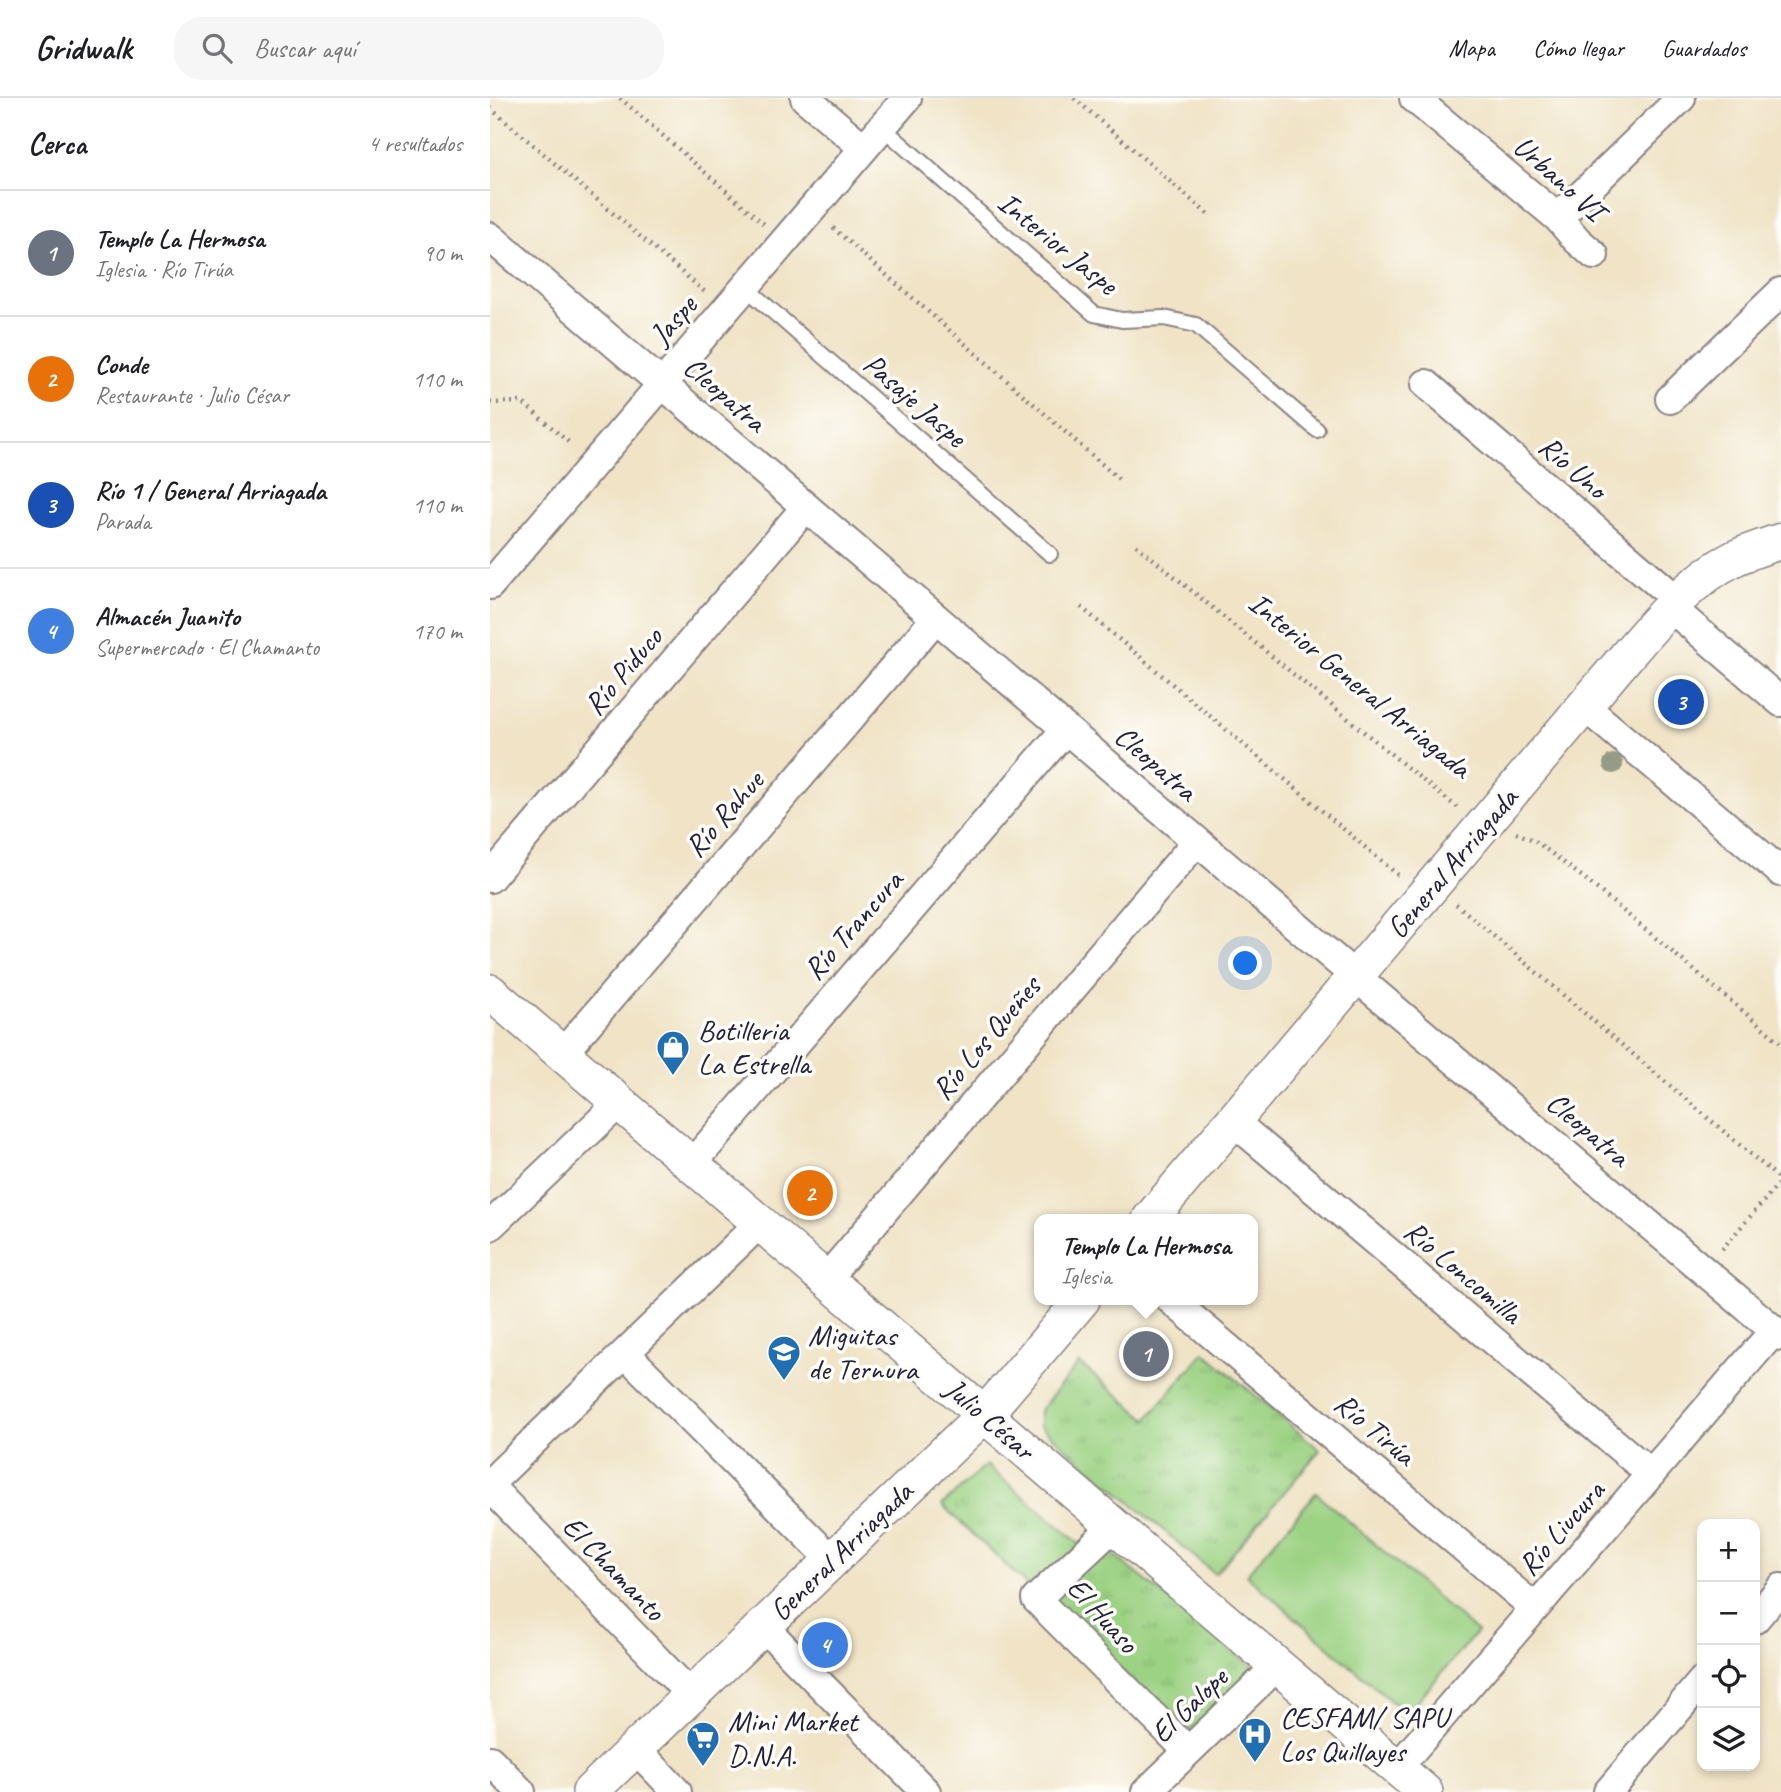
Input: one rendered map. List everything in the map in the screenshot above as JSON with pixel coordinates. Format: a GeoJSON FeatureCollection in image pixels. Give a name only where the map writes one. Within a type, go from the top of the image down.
{"type":"FeatureCollection","features":[{"type":"Feature","properties":{"kind":"street"},"geometry":{"type":"LineString","coordinates":[[805,98],[873,138]]}},
{"type":"Feature","properties":{"kind":"street","name":"Jaspe"},"geometry":{"type":"LineString","coordinates":[[490,585],[907,98]]}},
{"type":"Feature","properties":{"kind":"street","name":"Urbano VI"},"geometry":{"type":"LineString","coordinates":[[1414,98],[1558,218],[1594,255]]}},
{"type":"Feature","properties":{"kind":"street"},"geometry":{"type":"LineString","coordinates":[[1558,218],[1681,98]]}},
{"type":"Feature","properties":{"kind":"street","name":"Cleopatra"},"geometry":{"type":"LineString","coordinates":[[490,237],[1196,841],[1778,1333]]}},
{"type":"Feature","properties":{"kind":"street"},"geometry":{"type":"LineString","coordinates":[[1670,399],[1781,292]]}},
{"type":"Feature","properties":{"kind":"street","name":"Río Uno"},"geometry":{"type":"LineString","coordinates":[[1426,384],[1781,702]]}},
{"type":"Feature","properties":{"kind":"street","name":"Río Piduco"},"geometry":{"type":"LineString","coordinates":[[490,878],[806,507]]}},
{"type":"Feature","properties":{"kind":"street","name":"General Arriagada"},"geometry":{"type":"LineString","coordinates":[[1154,1214],[1673,604],[1717,567],[1736,557],[1781,541]]}},
{"type":"Feature","properties":{"kind":"street","name":"Río Rahue"},"geometry":{"type":"LineString","coordinates":[[562,1054],[936,618]]}},
{"type":"Feature","properties":{"kind":"street"},"geometry":{"type":"LineString","coordinates":[[1584,706],[1781,872]]}},
{"type":"Feature","properties":{"kind":"street","name":"Río Trancura"},"geometry":{"type":"LineString","coordinates":[[691,1164],[1066,729]]}},
{"type":"Feature","properties":{"kind":"street","name":"Río Los Queñes"},"geometry":{"type":"LineString","coordinates":[[826,1279],[1196,841]]}},
{"type":"Feature","properties":{"kind":"street","name":"Julio César"},"geometry":{"type":"LineString","coordinates":[[490,992],[1425,1792]]}},
{"type":"Feature","properties":{"kind":"street"},"geometry":{"type":"LineString","coordinates":[[490,1226],[620,1103]]}},
{"type":"Feature","properties":{"kind":"street","name":"Río Loncomilla"},"geometry":{"type":"LineString","coordinates":[[1233,1121],[1651,1474]]}},
{"type":"Feature","properties":{"kind":"street"},"geometry":{"type":"LineString","coordinates":[[490,1485],[760,1223]]}},
{"type":"Feature","properties":{"kind":"street","name":"General Arriagada"},"geometry":{"type":"LineString","coordinates":[[590,1792],[985,1414],[1078,1305]]}},
{"type":"Feature","properties":{"kind":"street","name":"Río Tirúa"},"geometry":{"type":"LineString","coordinates":[[1177,1305],[1535,1608]]}},
{"type":"Feature","properties":{"kind":"street","name":"Río Liucura"},"geometry":{"type":"LineString","coordinates":[[1397,1768],[1651,1474],[1778,1333]]}},
{"type":"Feature","properties":{"kind":"street"},"geometry":{"type":"LineString","coordinates":[[625,1353],[832,1560]]}},
{"type":"Feature","properties":{"kind":"street","name":"El Chamanto"},"geometry":{"type":"LineString","coordinates":[[490,1485],[691,1695]]}},
{"type":"Feature","properties":{"kind":"street","name":"El Huaso"},"geometry":{"type":"LineString","coordinates":[[1114,1526],[1037,1599],[1188,1751]]}},
{"type":"Feature","properties":{"kind":"street"},"geometry":{"type":"LineString","coordinates":[[1760,1613],[1781,1588]]}},
{"type":"Feature","properties":{"kind":"street"},"geometry":{"type":"LineString","coordinates":[[763,1626],[926,1792]]}},
{"type":"Feature","properties":{"kind":"street","name":"El Galope"},"geometry":{"type":"LineString","coordinates":[[1146,1792],[1278,1665]]}},
{"type":"Feature","properties":{"kind":"street"},"geometry":{"type":"LineString","coordinates":[[1608,1792],[1697,1687]]}},
{"type":"Feature","properties":{"kind":"street"},"geometry":{"type":"LineString","coordinates":[[635,1748],[677,1792]]}},
{"type":"Feature","properties":{"kind":"street"},"geometry":{"type":"LineString","coordinates":[[490,1759],[521,1792]]}},
{"type":"Feature","properties":{"kind":"lane","name":"Interior Jaspe"},"geometry":{"type":"LineString","coordinates":[[873,138],[1094,314],[1122,320],[1164,318],[1196,325],[1317,430]]}},
{"type":"Feature","properties":{"kind":"lane","name":"Pasaje Jaspe"},"geometry":{"type":"LineString","coordinates":[[745,287],[1050,554]]}},
{"type":"Feature","properties":{"kind":"path"},"geometry":{"type":"LineString","coordinates":[[620,98],[784,241]]}},
{"type":"Feature","properties":{"kind":"path"},"geometry":{"type":"LineString","coordinates":[[1073,98],[1211,217]]}},
{"type":"Feature","properties":{"kind":"path"},"geometry":{"type":"LineString","coordinates":[[490,108],[726,309]]}},
{"type":"Feature","properties":{"kind":"path"},"geometry":{"type":"LineString","coordinates":[[811,209],[1120,480]]}},
{"type":"Feature","properties":{"kind":"path"},"geometry":{"type":"LineString","coordinates":[[490,403],[522,402],[594,463]]}},
{"type":"Feature","properties":{"kind":"path","name":"Interior General Arriagada"},"geometry":{"type":"LineString","coordinates":[[1136,545],[1436,791],[1463,811],[1534,840],[1584,878],[1781,1043]]}},
{"type":"Feature","properties":{"kind":"path"},"geometry":{"type":"LineString","coordinates":[[1704,1271],[1781,1181]]}},
{"type":"Feature","properties":{"kind":"green space"},"geometry":{"type":"Polygon","coordinates":[[[1204,1352],[1320,1450],[1215,1574],[1040,1426],[1040,1410],[1079,1363],[1147,1419],[1204,1352]]]}},
{"type":"Feature","properties":{"kind":"green space"},"geometry":{"type":"Polygon","coordinates":[[[986,1465],[1081,1545],[1032,1590],[942,1505],[986,1465]]]}},
{"type":"Feature","properties":{"kind":"green space"},"geometry":{"type":"Polygon","coordinates":[[[1316,1493],[1477,1632],[1406,1714],[1246,1575],[1316,1493]]]}},
{"type":"Feature","properties":{"kind":"green space"},"geometry":{"type":"Polygon","coordinates":[[[1104,1547],[1256,1670],[1185,1735],[1049,1599],[1104,1547]]]}},
{"type":"Feature","properties":{"kind":"place","name":"Río 1 / General Arriagada"},"geometry":{"type":"Point","coordinates":[1681,702]}},
{"type":"Feature","properties":{"kind":"place","name":"Botilleria La Estrella"},"geometry":{"type":"Point","coordinates":[673,1077]}},
{"type":"Feature","properties":{"kind":"place","name":"Conde"},"geometry":{"type":"Point","coordinates":[810,1193]}},
{"type":"Feature","properties":{"kind":"place","name":"Templo La Hermosa"},"geometry":{"type":"Point","coordinates":[1146,1354]}},
{"type":"Feature","properties":{"kind":"place","name":"Miguitas de Ternura"},"geometry":{"type":"Point","coordinates":[784,1382]}},
{"type":"Feature","properties":{"kind":"place","name":"Almacén Juanito"},"geometry":{"type":"Point","coordinates":[825,1645]}},
{"type":"Feature","properties":{"kind":"place","name":"CESFAM/ SAPU Los Quillayes"},"geometry":{"type":"Point","coordinates":[1255,1764]}},
{"type":"Feature","properties":{"kind":"place","name":"Mini Market D.N.A."},"geometry":{"type":"Point","coordinates":[703,1768]}}]}
